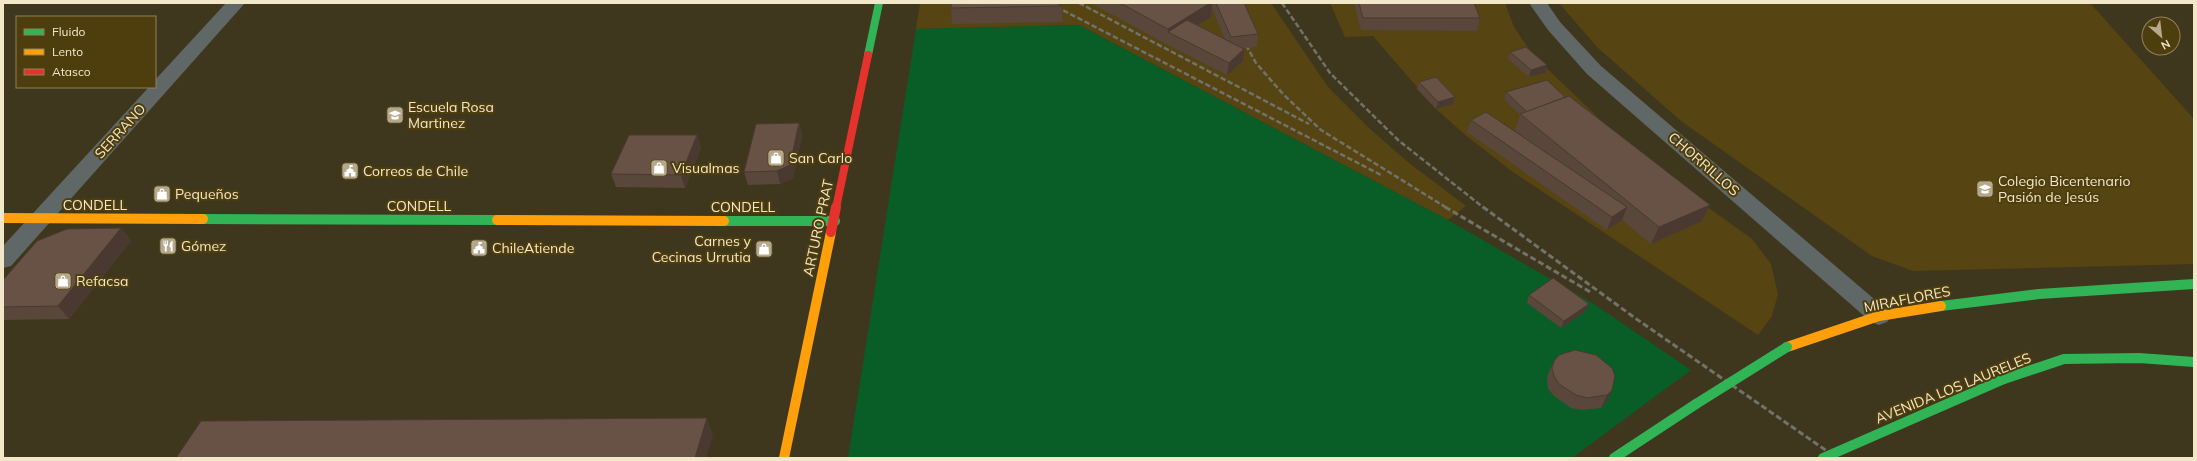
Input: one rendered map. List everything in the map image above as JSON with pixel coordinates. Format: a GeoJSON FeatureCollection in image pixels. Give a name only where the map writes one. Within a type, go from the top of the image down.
{"type":"FeatureCollection","features":[{"type":"Feature","properties":{"kind":"street","name":"SERRANO"},"geometry":{"type":"LineString","coordinates":[[3,260],[236,3]]}},
{"type":"Feature","properties":{"kind":"street","name":"ARTURO PRAT"},"geometry":{"type":"LineString","coordinates":[[784,458],[835,221],[879,3]]}},
{"type":"Feature","properties":{"kind":"street","name":"CHORRILLOS"},"geometry":{"type":"LineString","coordinates":[[1538,3],[1554,26],[1594,70],[1879,316]]}},
{"type":"Feature","properties":{"kind":"street","name":"CONDELL"},"geometry":{"type":"LineString","coordinates":[[3,218],[835,221]]}},
{"type":"Feature","properties":{"kind":"street","name":"MIRAFLORES"},"geometry":{"type":"LineString","coordinates":[[1614,458],[1787,347],[1879,316],[1939,306],[2039,294],[2194,284]]}},
{"type":"Feature","properties":{"kind":"street","name":"AVENIDA LOS LAURELES"},"geometry":{"type":"LineString","coordinates":[[1823,458],[2004,379],[2064,359],[2139,358],[2194,362]]}},
{"type":"Feature","properties":{"kind":"shaded area"},"geometry":{"type":"Polygon","coordinates":[[[920,3],[1271,3],[1328,87],[1370,129],[1409,163],[1466,206],[1448,220],[1079,25],[916,29],[920,3]]]}},
{"type":"Feature","properties":{"kind":"shaded area"},"geometry":{"type":"Polygon","coordinates":[[[1330,3],[1505,3],[1514,27],[1533,55],[1613,132],[1695,198],[1752,239],[1771,264],[1778,294],[1772,316],[1758,335],[1513,172],[1469,138],[1436,109],[1373,36],[1345,37],[1330,3]]]}},
{"type":"Feature","properties":{"kind":"shaded area","name":"Colegio Bicentenario Pasión de Jesús"},"geometry":{"type":"Polygon","coordinates":[[[1559,3],[2090,3],[2194,119],[2194,264],[1913,271],[1872,256],[1681,121],[1597,47],[1559,3]]]}},
{"type":"Feature","properties":{"kind":"green space"},"geometry":{"type":"Polygon","coordinates":[[[1079,25],[1448,220],[1594,304],[1691,370],[1572,458],[848,458],[916,29],[1079,25]]]}},
{"type":"Feature","properties":{"kind":"building"},"geometry":{"type":"Polygon","coordinates":[[[951,3],[1056,3],[1062,6],[951,8],[951,3]]]}},
{"type":"Feature","properties":{"kind":"building"},"geometry":{"type":"Polygon","coordinates":[[[1120,3],[1210,3],[1168,29],[1120,3]]]}},
{"type":"Feature","properties":{"kind":"building"},"geometry":{"type":"Polygon","coordinates":[[[1216,3],[1244,3],[1258,34],[1231,37],[1216,3]]]}},
{"type":"Feature","properties":{"kind":"building"},"geometry":{"type":"Polygon","coordinates":[[[1359,3],[1474,3],[1480,18],[1363,18],[1359,3]]]}},
{"type":"Feature","properties":{"kind":"building"},"geometry":{"type":"Polygon","coordinates":[[[1187,20],[1244,49],[1229,63],[1168,32],[1187,20]]]}},
{"type":"Feature","properties":{"kind":"building"},"geometry":{"type":"Polygon","coordinates":[[[1526,47],[1547,65],[1531,70],[1510,52],[1526,47]]]}},
{"type":"Feature","properties":{"kind":"building"},"geometry":{"type":"Polygon","coordinates":[[[1436,77],[1455,97],[1438,102],[1419,82],[1436,77]]]}},
{"type":"Feature","properties":{"kind":"building"},"geometry":{"type":"Polygon","coordinates":[[[1547,80],[1565,97],[1527,112],[1506,92],[1547,80]]]}},
{"type":"Feature","properties":{"kind":"building"},"geometry":{"type":"Polygon","coordinates":[[[1569,96],[1710,205],[1659,227],[1520,114],[1569,96]]]}},
{"type":"Feature","properties":{"kind":"building"},"geometry":{"type":"Polygon","coordinates":[[[1486,112],[1627,207],[1612,217],[1471,120],[1486,112]]]}},
{"type":"Feature","properties":{"kind":"building","name":"San Carlo"},"geometry":{"type":"Polygon","coordinates":[[[799,123],[790,165],[777,171],[744,172],[756,124],[799,123]]]}},
{"type":"Feature","properties":{"kind":"building"},"geometry":{"type":"Polygon","coordinates":[[[629,135],[697,135],[681,175],[611,174],[629,135]]]}},
{"type":"Feature","properties":{"kind":"building"},"geometry":{"type":"Polygon","coordinates":[[[121,228],[58,306],[3,307],[3,280],[37,241],[67,229],[121,228]]]}},
{"type":"Feature","properties":{"kind":"building"},"geometry":{"type":"Polygon","coordinates":[[[1553,278],[1589,304],[1564,321],[1529,295],[1553,278]]]}},
{"type":"Feature","properties":{"kind":"building"},"geometry":{"type":"Polygon","coordinates":[[[1575,350],[1596,355],[1612,368],[1615,376],[1612,390],[1607,395],[1587,398],[1576,395],[1559,384],[1554,376],[1552,368],[1554,361],[1559,355],[1575,350]]]}},
{"type":"Feature","properties":{"kind":"building"},"geometry":{"type":"Polygon","coordinates":[[[707,418],[695,458],[176,458],[201,421],[707,418]]]}},
{"type":"Feature","properties":{"kind":"railway"},"geometry":{"type":"LineString","coordinates":[[1049,3],[1383,176]]}},
{"type":"Feature","properties":{"kind":"railway"},"geometry":{"type":"LineString","coordinates":[[1079,3],[1309,124]]}},
{"type":"Feature","properties":{"kind":"railway"},"geometry":{"type":"LineString","coordinates":[[1282,3],[1330,73],[1398,140],[1484,208]]}},
{"type":"Feature","properties":{"kind":"railway"},"geometry":{"type":"LineString","coordinates":[[1242,38],[1256,63],[1283,94],[1321,130],[1447,208]]}},
{"type":"Feature","properties":{"kind":"railway"},"geometry":{"type":"LineString","coordinates":[[1445,207],[1592,293]]}},
{"type":"Feature","properties":{"kind":"railway"},"geometry":{"type":"LineString","coordinates":[[1483,207],[1635,318],[1837,458]]}},
{"type":"Feature","properties":{"kind":"traffic: fast"},"geometry":{"type":"LineString","coordinates":[[868,55],[879,3]]}},
{"type":"Feature","properties":{"kind":"traffic: fast"},"geometry":{"type":"LineString","coordinates":[[203,219],[497,220]]}},
{"type":"Feature","properties":{"kind":"traffic: fast"},"geometry":{"type":"LineString","coordinates":[[724,221],[835,221]]}},
{"type":"Feature","properties":{"kind":"traffic: fast"},"geometry":{"type":"LineString","coordinates":[[1941,306],[2039,294],[2194,284]]}},
{"type":"Feature","properties":{"kind":"traffic: fast"},"geometry":{"type":"LineString","coordinates":[[1696,404],[1787,347]]}},
{"type":"Feature","properties":{"kind":"traffic: fast"},"geometry":{"type":"LineString","coordinates":[[2004,379],[2064,359],[2139,358],[2194,362]]}},
{"type":"Feature","properties":{"kind":"traffic: fast"},"geometry":{"type":"LineString","coordinates":[[1823,458],[2004,379]]}},
{"type":"Feature","properties":{"kind":"traffic: fast"},"geometry":{"type":"LineString","coordinates":[[1614,458],[1696,404]]}},
{"type":"Feature","properties":{"kind":"traffic: slow"},"geometry":{"type":"LineString","coordinates":[[3,218],[203,219]]}},
{"type":"Feature","properties":{"kind":"traffic: slow"},"geometry":{"type":"LineString","coordinates":[[497,220],[724,221]]}},
{"type":"Feature","properties":{"kind":"traffic: slow"},"geometry":{"type":"LineString","coordinates":[[784,458],[831,232]]}},
{"type":"Feature","properties":{"kind":"traffic: slow"},"geometry":{"type":"LineString","coordinates":[[1787,347],[1879,316],[1941,306]]}},
{"type":"Feature","properties":{"kind":"traffic: jam"},"geometry":{"type":"LineString","coordinates":[[831,232],[868,55]]}},
{"type":"Feature","properties":{"kind":"place","name":"Escuela Rosa Martinez"},"geometry":{"type":"Point","coordinates":[395,115]}},
{"type":"Feature","properties":{"kind":"place","name":"San Carlo"},"geometry":{"type":"Point","coordinates":[776,158]}},
{"type":"Feature","properties":{"kind":"place","name":"Visualmas"},"geometry":{"type":"Point","coordinates":[659,168]}},
{"type":"Feature","properties":{"kind":"place","name":"Correos de Chile"},"geometry":{"type":"Point","coordinates":[350,171]}},
{"type":"Feature","properties":{"kind":"place","name":"Colegio Bicentenario Pasión de Jesús"},"geometry":{"type":"Point","coordinates":[1985,189]}},
{"type":"Feature","properties":{"kind":"place","name":"Pequeños"},"geometry":{"type":"Point","coordinates":[162,194]}},
{"type":"Feature","properties":{"kind":"place","name":"Gómez"},"geometry":{"type":"Point","coordinates":[168,246]}},
{"type":"Feature","properties":{"kind":"place","name":"ChileAtiende"},"geometry":{"type":"Point","coordinates":[479,248]}},
{"type":"Feature","properties":{"kind":"place","name":"Carnes y Cecinas Urrutia"},"geometry":{"type":"Point","coordinates":[764,249]}},
{"type":"Feature","properties":{"kind":"place","name":"Refacsa"},"geometry":{"type":"Point","coordinates":[63,281]}}]}
